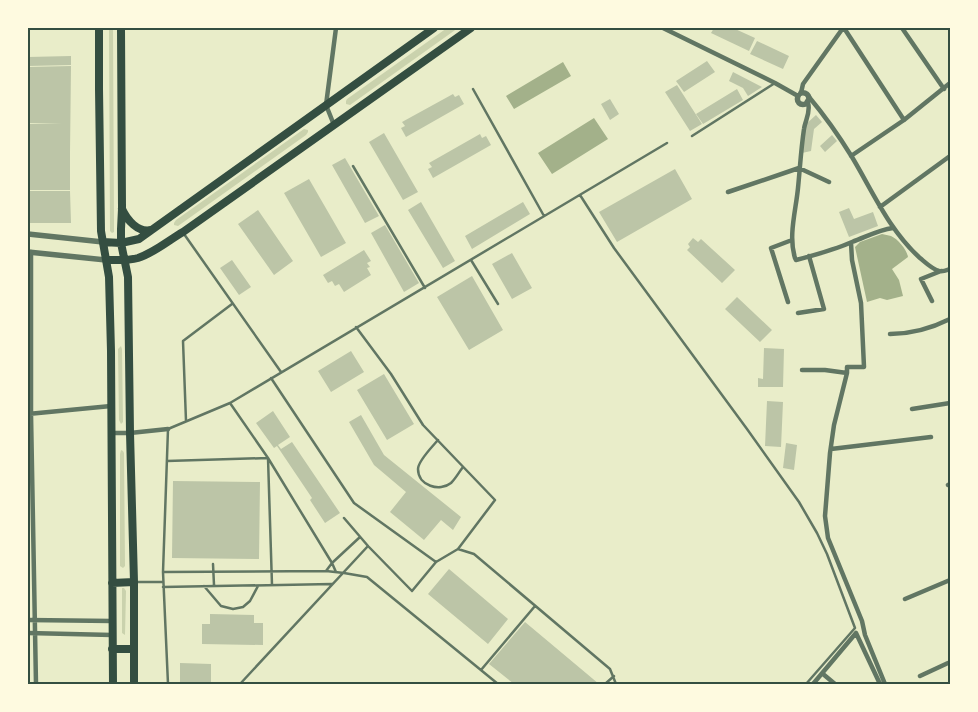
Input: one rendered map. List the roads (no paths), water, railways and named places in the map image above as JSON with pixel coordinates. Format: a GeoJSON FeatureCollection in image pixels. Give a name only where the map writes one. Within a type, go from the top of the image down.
{"type":"FeatureCollection","features":[{"type":"Feature","properties":{"kind":"main road"},"geometry":{"type":"LineString","coordinates":[[99,28],[101,231],[109,277],[113,684]]}},
{"type":"Feature","properties":{"kind":"main road"},"geometry":{"type":"LineString","coordinates":[[121,28],[121,243],[128,277],[134,582],[134,684]]}},
{"type":"Feature","properties":{"kind":"main road"},"geometry":{"type":"LineString","coordinates":[[103,242],[121,243],[139,239],[434,28]]}},
{"type":"Feature","properties":{"kind":"main road"},"geometry":{"type":"LineString","coordinates":[[106,260],[138,258],[183,232],[471,28]]}},
{"type":"Feature","properties":{"kind":"main road"},"geometry":{"type":"LineString","coordinates":[[122,209],[128,220],[139,228],[145,231],[153,229]]}},
{"type":"Feature","properties":{"kind":"main road"},"geometry":{"type":"LineString","coordinates":[[112,583],[134,582]]}},
{"type":"Feature","properties":{"kind":"main road"},"geometry":{"type":"LineString","coordinates":[[112,649],[134,649]]}},
{"type":"Feature","properties":{"kind":"street"},"geometry":{"type":"LineString","coordinates":[[334,125],[326,105],[337,28]]}},
{"type":"Feature","properties":{"kind":"street"},"geometry":{"type":"LineString","coordinates":[[663,28],[799,94],[805,93],[809,108],[804,124],[792,240],[796,260],[851,243],[880,230],[893,228]]}},
{"type":"Feature","properties":{"kind":"street"},"geometry":{"type":"LineString","coordinates":[[808,100],[804,105],[797,100],[803,84],[844,28],[904,120]]}},
{"type":"Feature","properties":{"kind":"street"},"geometry":{"type":"LineString","coordinates":[[902,28],[944,89]]}},
{"type":"Feature","properties":{"kind":"street"},"geometry":{"type":"LineString","coordinates":[[851,156],[904,120],[950,83]]}},
{"type":"Feature","properties":{"kind":"street"},"geometry":{"type":"LineString","coordinates":[[808,100],[824,114],[893,228],[911,250],[929,266],[941,271]]}},
{"type":"Feature","properties":{"kind":"street"},"geometry":{"type":"LineString","coordinates":[[880,207],[950,156]]}},
{"type":"Feature","properties":{"kind":"street"},"geometry":{"type":"LineString","coordinates":[[728,192],[799,168],[829,182]]}},
{"type":"Feature","properties":{"kind":"street"},"geometry":{"type":"LineString","coordinates":[[28,234],[103,242]]}},
{"type":"Feature","properties":{"kind":"street"},"geometry":{"type":"LineString","coordinates":[[788,302],[771,248],[792,240]]}},
{"type":"Feature","properties":{"kind":"street"},"geometry":{"type":"LineString","coordinates":[[851,243],[852,260],[861,303],[864,367],[847,367],[834,426],[825,516],[828,538],[885,684]]}},
{"type":"Feature","properties":{"kind":"street"},"geometry":{"type":"LineString","coordinates":[[36,684],[29,414],[29,252],[106,260]]}},
{"type":"Feature","properties":{"kind":"street"},"geometry":{"type":"LineString","coordinates":[[798,313],[824,310],[809,256]]}},
{"type":"Feature","properties":{"kind":"street"},"geometry":{"type":"LineString","coordinates":[[932,301],[921,279],[950,269]]}},
{"type":"Feature","properties":{"kind":"street"},"geometry":{"type":"LineString","coordinates":[[890,334],[906,334],[950,319]]}},
{"type":"Feature","properties":{"kind":"street"},"geometry":{"type":"LineString","coordinates":[[802,370],[825,370],[847,373]]}},
{"type":"Feature","properties":{"kind":"street"},"geometry":{"type":"LineString","coordinates":[[912,409],[950,403]]}},
{"type":"Feature","properties":{"kind":"street"},"geometry":{"type":"LineString","coordinates":[[29,414],[111,406]]}},
{"type":"Feature","properties":{"kind":"street"},"geometry":{"type":"LineString","coordinates":[[112,433],[168,429]]}},
{"type":"Feature","properties":{"kind":"street"},"geometry":{"type":"LineString","coordinates":[[831,449],[931,438]]}},
{"type":"Feature","properties":{"kind":"street"},"geometry":{"type":"LineString","coordinates":[[28,496],[32,489]]}},
{"type":"Feature","properties":{"kind":"street"},"geometry":{"type":"LineString","coordinates":[[905,599],[950,580]]}},
{"type":"Feature","properties":{"kind":"street"},"geometry":{"type":"LineString","coordinates":[[28,620],[112,621]]}},
{"type":"Feature","properties":{"kind":"street"},"geometry":{"type":"LineString","coordinates":[[28,633],[112,635]]}},
{"type":"Feature","properties":{"kind":"street"},"geometry":{"type":"LineString","coordinates":[[813,684],[856,633],[880,684]]}},
{"type":"Feature","properties":{"kind":"street"},"geometry":{"type":"LineString","coordinates":[[920,676],[950,663]]}},
{"type":"Feature","properties":{"kind":"street"},"geometry":{"type":"LineString","coordinates":[[823,674],[835,684]]}},
{"type":"Feature","properties":{"kind":"lane"},"geometry":{"type":"LineString","coordinates":[[692,136],[775,83]]}},
{"type":"Feature","properties":{"kind":"lane"},"geometry":{"type":"LineString","coordinates":[[473,89],[544,216]]}},
{"type":"Feature","properties":{"kind":"lane"},"geometry":{"type":"LineString","coordinates":[[168,684],[163,572],[168,429],[230,403],[667,143]]}},
{"type":"Feature","properties":{"kind":"lane"},"geometry":{"type":"LineString","coordinates":[[353,166],[425,288]]}},
{"type":"Feature","properties":{"kind":"lane"},"geometry":{"type":"LineString","coordinates":[[580,195],[614,248],[799,502],[827,554],[856,628],[806,684]]}},
{"type":"Feature","properties":{"kind":"lane"},"geometry":{"type":"LineString","coordinates":[[183,232],[281,372]]}},
{"type":"Feature","properties":{"kind":"lane"},"geometry":{"type":"LineString","coordinates":[[471,260],[498,304]]}},
{"type":"Feature","properties":{"kind":"lane"},"geometry":{"type":"LineString","coordinates":[[186,421],[183,341],[232,304]]}},
{"type":"Feature","properties":{"kind":"lane"},"geometry":{"type":"LineString","coordinates":[[344,518],[368,546],[412,591],[436,562],[458,550],[494,500],[423,425],[391,374],[356,327]]}},
{"type":"Feature","properties":{"kind":"lane"},"geometry":{"type":"LineString","coordinates":[[271,378],[354,503],[436,562]]}},
{"type":"Feature","properties":{"kind":"lane"},"geometry":{"type":"LineString","coordinates":[[230,403],[268,458],[336,572]]}},
{"type":"Feature","properties":{"kind":"lane"},"geometry":{"type":"LineString","coordinates":[[438,440],[420,462],[418,470],[425,484],[434,487],[444,487],[451,483],[463,467]]}},
{"type":"Feature","properties":{"kind":"lane"},"geometry":{"type":"LineString","coordinates":[[166,461],[268,458]]}},
{"type":"Feature","properties":{"kind":"lane"},"geometry":{"type":"LineString","coordinates":[[268,458],[272,585]]}},
{"type":"Feature","properties":{"kind":"lane"},"geometry":{"type":"LineString","coordinates":[[326,571],[360,536]]}},
{"type":"Feature","properties":{"kind":"lane"},"geometry":{"type":"LineString","coordinates":[[240,684],[368,546]]}},
{"type":"Feature","properties":{"kind":"lane"},"geometry":{"type":"LineString","coordinates":[[458,550],[474,554],[610,669],[616,684]]}},
{"type":"Feature","properties":{"kind":"lane"},"geometry":{"type":"LineString","coordinates":[[213,564],[214,585]]}},
{"type":"Feature","properties":{"kind":"lane"},"geometry":{"type":"LineString","coordinates":[[163,572],[326,571],[367,577],[498,684]]}},
{"type":"Feature","properties":{"kind":"lane"},"geometry":{"type":"LineString","coordinates":[[134,582],[163,582]]}},
{"type":"Feature","properties":{"kind":"lane"},"geometry":{"type":"LineString","coordinates":[[163,587],[332,584]]}},
{"type":"Feature","properties":{"kind":"lane"},"geometry":{"type":"LineString","coordinates":[[204,586],[221,606],[233,609],[243,607],[250,601],[258,586]]}},
{"type":"Feature","properties":{"kind":"lane"},"geometry":{"type":"LineString","coordinates":[[481,670],[535,606]]}},
{"type":"Feature","properties":{"kind":"lane"},"geometry":{"type":"LineString","coordinates":[[606,684],[614,676]]}}]}
